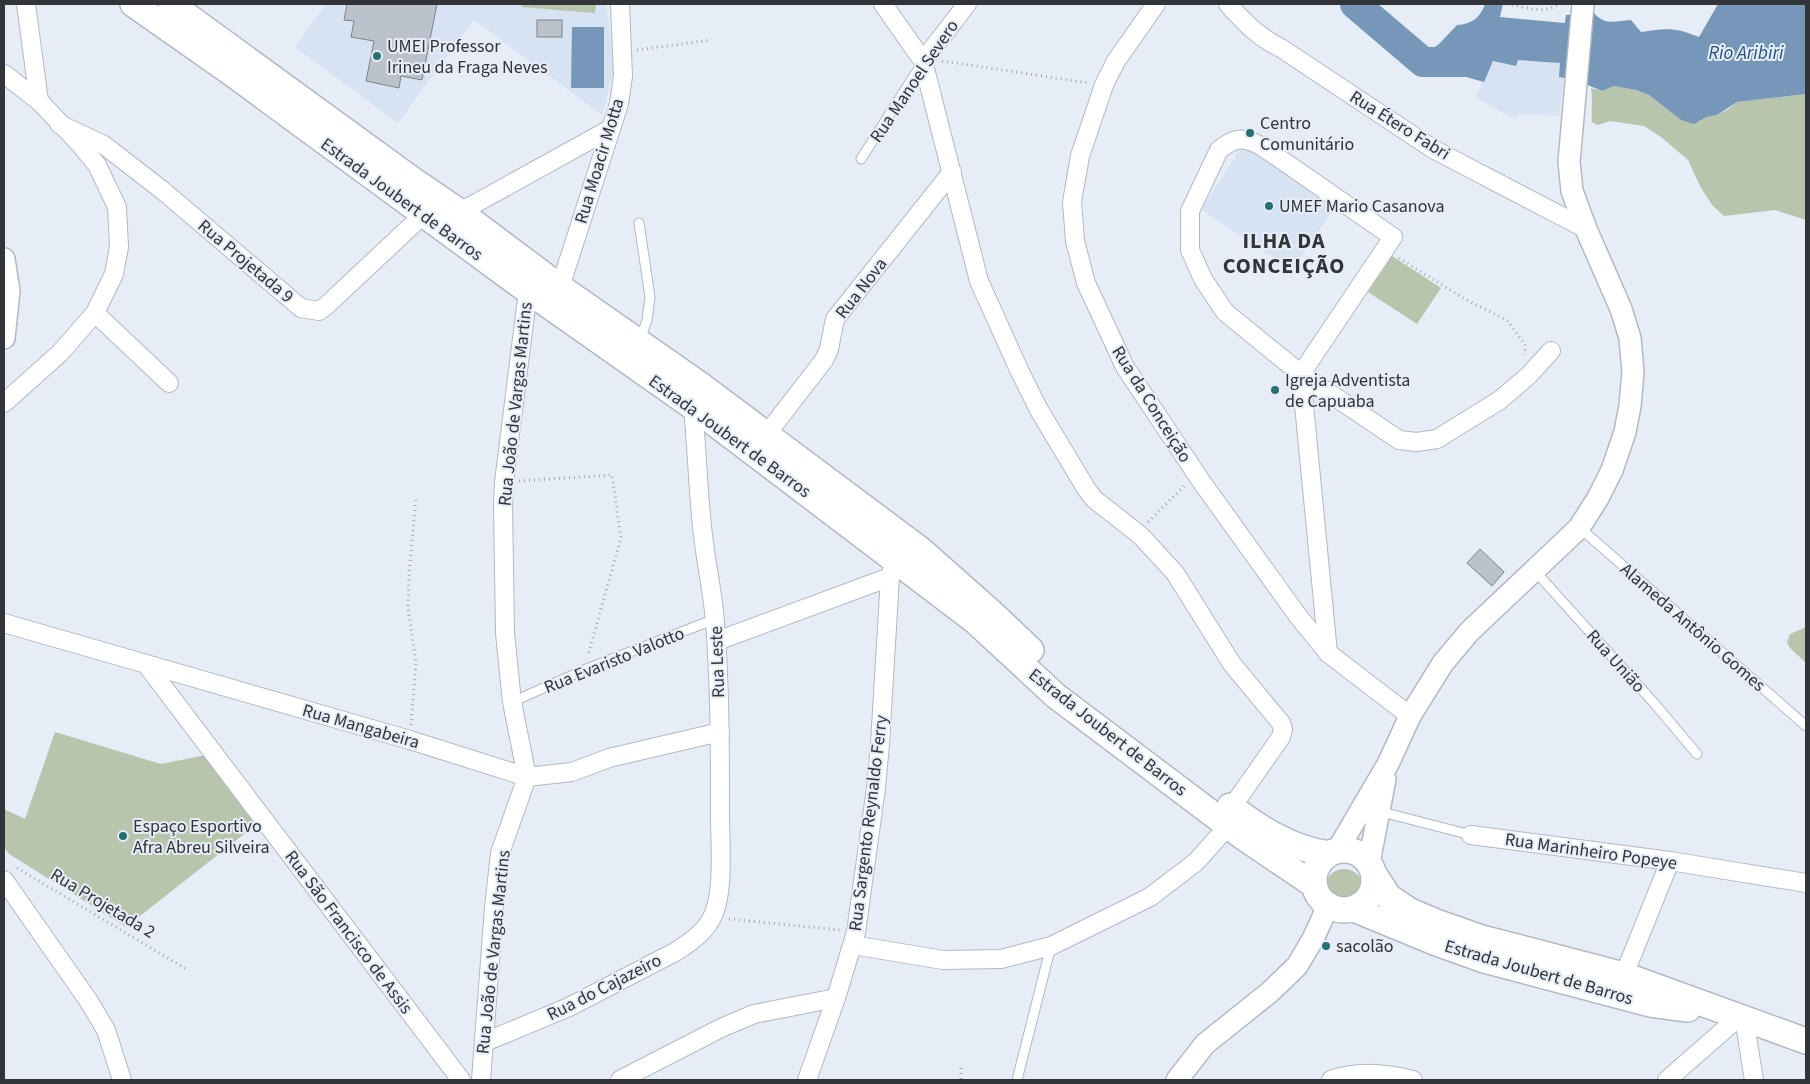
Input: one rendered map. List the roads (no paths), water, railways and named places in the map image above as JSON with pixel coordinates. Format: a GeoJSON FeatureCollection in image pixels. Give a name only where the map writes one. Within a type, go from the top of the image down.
{"type":"FeatureCollection","features":[{"type":"Feature","properties":{"kind":"main road","name":"Estrada Joubert de Barros"},"geometry":{"type":"LineString","coordinates":[[133,4],[528,291],[694,407],[893,568],[974,620],[1056,696],[1230,816],[1255,824],[1296,846],[1313,852],[1333,852]]}},
{"type":"Feature","properties":{"kind":"main road","name":"Estrada Joubert de Barros"},"geometry":{"type":"LineString","coordinates":[[170,4],[460,212],[560,287],[699,384],[921,550],[991,612],[1087,702],[1314,885]]}},
{"type":"Feature","properties":{"kind":"main road"},"geometry":{"type":"LineString","coordinates":[[1349,850],[1360,855],[1371,869],[1374,886],[1362,905],[1345,911],[1328,906],[1318,897],[1314,885],[1314,873],[1320,862],[1333,852],[1349,850]]}},
{"type":"Feature","properties":{"kind":"main road","name":"Estrada Joubert de Barros"},"geometry":{"type":"LineString","coordinates":[[1371,869],[1389,897],[1410,911],[1436,922],[1500,943],[1624,976],[1806,1041]]}},
{"type":"Feature","properties":{"kind":"main road","name":"Estrada Joubert de Barros"},"geometry":{"type":"LineString","coordinates":[[1354,909],[1434,942],[1484,960],[1650,1004],[1738,1016]]}},
{"type":"Feature","properties":{"kind":"street"},"geometry":{"type":"LineString","coordinates":[[26,4],[39,101]]}},
{"type":"Feature","properties":{"kind":"street","name":"Rua Moacir Motta"},"geometry":{"type":"LineString","coordinates":[[560,287],[619,104],[623,76],[620,4]]}},
{"type":"Feature","properties":{"kind":"street"},"geometry":{"type":"LineString","coordinates":[[854,938],[942,960],[1001,959],[1051,946],[1150,897],[1196,862],[1230,816],[1281,736],[1283,729],[1281,723],[1232,664],[1175,572],[1136,532],[1094,499],[1087,490],[1039,410],[979,281],[924,60],[883,4]]}},
{"type":"Feature","properties":{"kind":"street","name":"Rua Manoel Severo"},"geometry":{"type":"LineString","coordinates":[[924,60],[967,4]]}},
{"type":"Feature","properties":{"kind":"street","name":"Rua da Conceição"},"geometry":{"type":"LineString","coordinates":[[1156,4],[1116,61],[1104,85],[1080,156],[1072,202],[1075,242],[1086,283],[1125,367],[1196,474],[1298,616],[1328,653],[1410,716]]}},
{"type":"Feature","properties":{"kind":"street","name":"Rua Étero Fabri"},"geometry":{"type":"LineString","coordinates":[[1228,4],[1250,29],[1264,40],[1281,48],[1433,149],[1586,229]]}},
{"type":"Feature","properties":{"kind":"street"},"geometry":{"type":"LineString","coordinates":[[1333,852],[1388,764],[1410,716],[1443,663],[1470,631],[1579,528],[1598,498],[1612,470],[1625,432],[1630,406],[1633,372],[1630,338],[1621,309],[1586,229],[1572,191],[1569,162],[1583,4]]}},
{"type":"Feature","properties":{"kind":"street"},"geometry":{"type":"LineString","coordinates":[[4,74],[39,101],[97,165],[117,207],[119,247],[114,274],[95,313],[60,353],[4,403]]}},
{"type":"Feature","properties":{"kind":"street","name":"Rua Projetada 9"},"geometry":{"type":"LineString","coordinates":[[59,124],[104,146],[162,190],[301,308],[319,311],[327,305],[424,214]]}},
{"type":"Feature","properties":{"kind":"street"},"geometry":{"type":"LineString","coordinates":[[460,212],[610,129]]}},
{"type":"Feature","properties":{"kind":"street"},"geometry":{"type":"LineString","coordinates":[[1328,653],[1301,374],[1389,243],[1263,147],[1250,140],[1237,139],[1219,150],[1190,211],[1190,250],[1202,279],[1225,312],[1301,374],[1399,440],[1417,442],[1436,439],[1500,400],[1523,380],[1551,351]]}},
{"type":"Feature","properties":{"kind":"street","name":"Rua Nova"},"geometry":{"type":"LineString","coordinates":[[766,435],[824,360],[829,349],[834,319],[952,172]]}},
{"type":"Feature","properties":{"kind":"street"},"geometry":{"type":"LineString","coordinates":[[4,259],[9,291],[4,338]]}},
{"type":"Feature","properties":{"kind":"street","name":"Rua João de Vargas Martins"},"geometry":{"type":"LineString","coordinates":[[480,1080],[500,853],[527,777],[512,702],[505,634],[503,522],[504,482],[528,291]]}},
{"type":"Feature","properties":{"kind":"street"},"geometry":{"type":"LineString","coordinates":[[95,313],[169,383]]}},
{"type":"Feature","properties":{"kind":"street","name":"Rua Leste"},"geometry":{"type":"LineString","coordinates":[[694,407],[703,535],[717,641],[720,732],[719,889],[715,912],[712,917]]}},
{"type":"Feature","properties":{"kind":"street"},"geometry":{"type":"LineString","coordinates":[[717,641],[893,568]]}},
{"type":"Feature","properties":{"kind":"street","name":"Rua Sargento Reynaldo Ferry"},"geometry":{"type":"LineString","coordinates":[[807,1080],[836,998],[854,938],[876,788],[893,568]]}},
{"type":"Feature","properties":{"kind":"street","name":"Rua Mangabeira"},"geometry":{"type":"LineString","coordinates":[[4,623],[410,740],[527,777],[572,772],[609,758],[720,732]]}},
{"type":"Feature","properties":{"kind":"street","name":"Rua São Francisco de Assis"},"geometry":{"type":"LineString","coordinates":[[146,664],[461,1080]]}},
{"type":"Feature","properties":{"kind":"street"},"geometry":{"type":"LineString","coordinates":[[1371,869],[1378,811],[1388,764]]}},
{"type":"Feature","properties":{"kind":"street","name":"Rua Marinheiro Popeye"},"geometry":{"type":"LineString","coordinates":[[1472,835],[1670,861],[1806,883]]}},
{"type":"Feature","properties":{"kind":"street"},"geometry":{"type":"LineString","coordinates":[[1624,976],[1670,861]]}},
{"type":"Feature","properties":{"kind":"street"},"geometry":{"type":"LineString","coordinates":[[8,872],[106,1030],[122,1080]]}},
{"type":"Feature","properties":{"kind":"street"},"geometry":{"type":"LineString","coordinates":[[1176,1080],[1205,1044],[1270,992],[1297,966],[1328,906]]}},
{"type":"Feature","properties":{"kind":"street","name":"Rua do Cajazeiro"},"geometry":{"type":"LineString","coordinates":[[484,1042],[569,1007],[675,952],[704,931],[712,917]]}},
{"type":"Feature","properties":{"kind":"street"},"geometry":{"type":"LineString","coordinates":[[620,1080],[721,1028],[754,1014],[836,998]]}},
{"type":"Feature","properties":{"kind":"street"},"geometry":{"type":"LineString","coordinates":[[1667,1080],[1738,1016],[1754,1080]]}},
{"type":"Feature","properties":{"kind":"street"},"geometry":{"type":"LineString","coordinates":[[1331,1080],[1346,1074],[1374,1073],[1413,1080]]}},
{"type":"Feature","properties":{"kind":"lane","name":"Rua Manoel Severo"},"geometry":{"type":"LineString","coordinates":[[861,159],[924,60]]}},
{"type":"Feature","properties":{"kind":"lane"},"geometry":{"type":"LineString","coordinates":[[639,223],[650,297],[647,320],[640,343]]}},
{"type":"Feature","properties":{"kind":"lane","name":"Alameda Antônio Gomes"},"geometry":{"type":"LineString","coordinates":[[1579,528],[1806,726]]}},
{"type":"Feature","properties":{"kind":"lane","name":"Rua União"},"geometry":{"type":"LineString","coordinates":[[1534,570],[1698,754]]}},
{"type":"Feature","properties":{"kind":"lane","name":"Rua Evaristo Valotto"},"geometry":{"type":"LineString","coordinates":[[512,702],[584,670],[715,619]]}},
{"type":"Feature","properties":{"kind":"lane","name":"Rua Marinheiro Popeye"},"geometry":{"type":"LineString","coordinates":[[1378,811],[1472,835]]}},
{"type":"Feature","properties":{"kind":"lane"},"geometry":{"type":"LineString","coordinates":[[1017,1080],[1051,946]]}},
{"type":"Feature","properties":{"kind":"water","name":"Rio Aribiri"},"geometry":{"type":"Polygon","coordinates":[[[1485,4],[1503,4],[1500,17],[1565,23],[1566,15],[1594,13],[1606,21],[1631,20],[1641,32],[1670,29],[1683,31],[1699,37],[1718,4],[1806,4],[1806,94],[1737,102],[1717,115],[1707,117],[1694,124],[1681,120],[1649,95],[1636,90],[1614,86],[1602,91],[1578,81],[1559,77],[1560,63],[1518,60],[1516,66],[1493,61],[1484,82],[1419,64],[1428,52],[1439,44],[1457,25],[1471,22],[1478,17],[1485,4]]]}},
{"type":"Feature","properties":{"kind":"water"},"geometry":{"type":"Polygon","coordinates":[[[572,27],[604,27],[604,88],[571,88],[572,27]]]}},
{"type":"Feature","properties":{"kind":"waterway"},"geometry":{"type":"LineString","coordinates":[[1355,4],[1423,62],[1463,62]]}},
{"type":"Feature","properties":{"kind":"place","name":"UMEI Professor Irineu da Fraga Neves"},"geometry":{"type":"Point","coordinates":[377,56]}},
{"type":"Feature","properties":{"kind":"place","name":"Centro Comunitário"},"geometry":{"type":"Point","coordinates":[1250,133]}},
{"type":"Feature","properties":{"kind":"place","name":"UMEF Mario Casanova"},"geometry":{"type":"Point","coordinates":[1269,206]}},
{"type":"Feature","properties":{"kind":"place","name":"Igreja Adventista de Capuaba"},"geometry":{"type":"Point","coordinates":[1275,390]}},
{"type":"Feature","properties":{"kind":"place","name":"Espaço Esportivo Afra Abreu Silveira"},"geometry":{"type":"Point","coordinates":[123,836]}},
{"type":"Feature","properties":{"kind":"place","name":"sacolão"},"geometry":{"type":"Point","coordinates":[1326,946]}},
{"type":"Feature","properties":{"kind":"district","name":"ILHA DA CONCEIÇÃO"},"geometry":{"type":"Point","coordinates":[1284,252]}}]}
